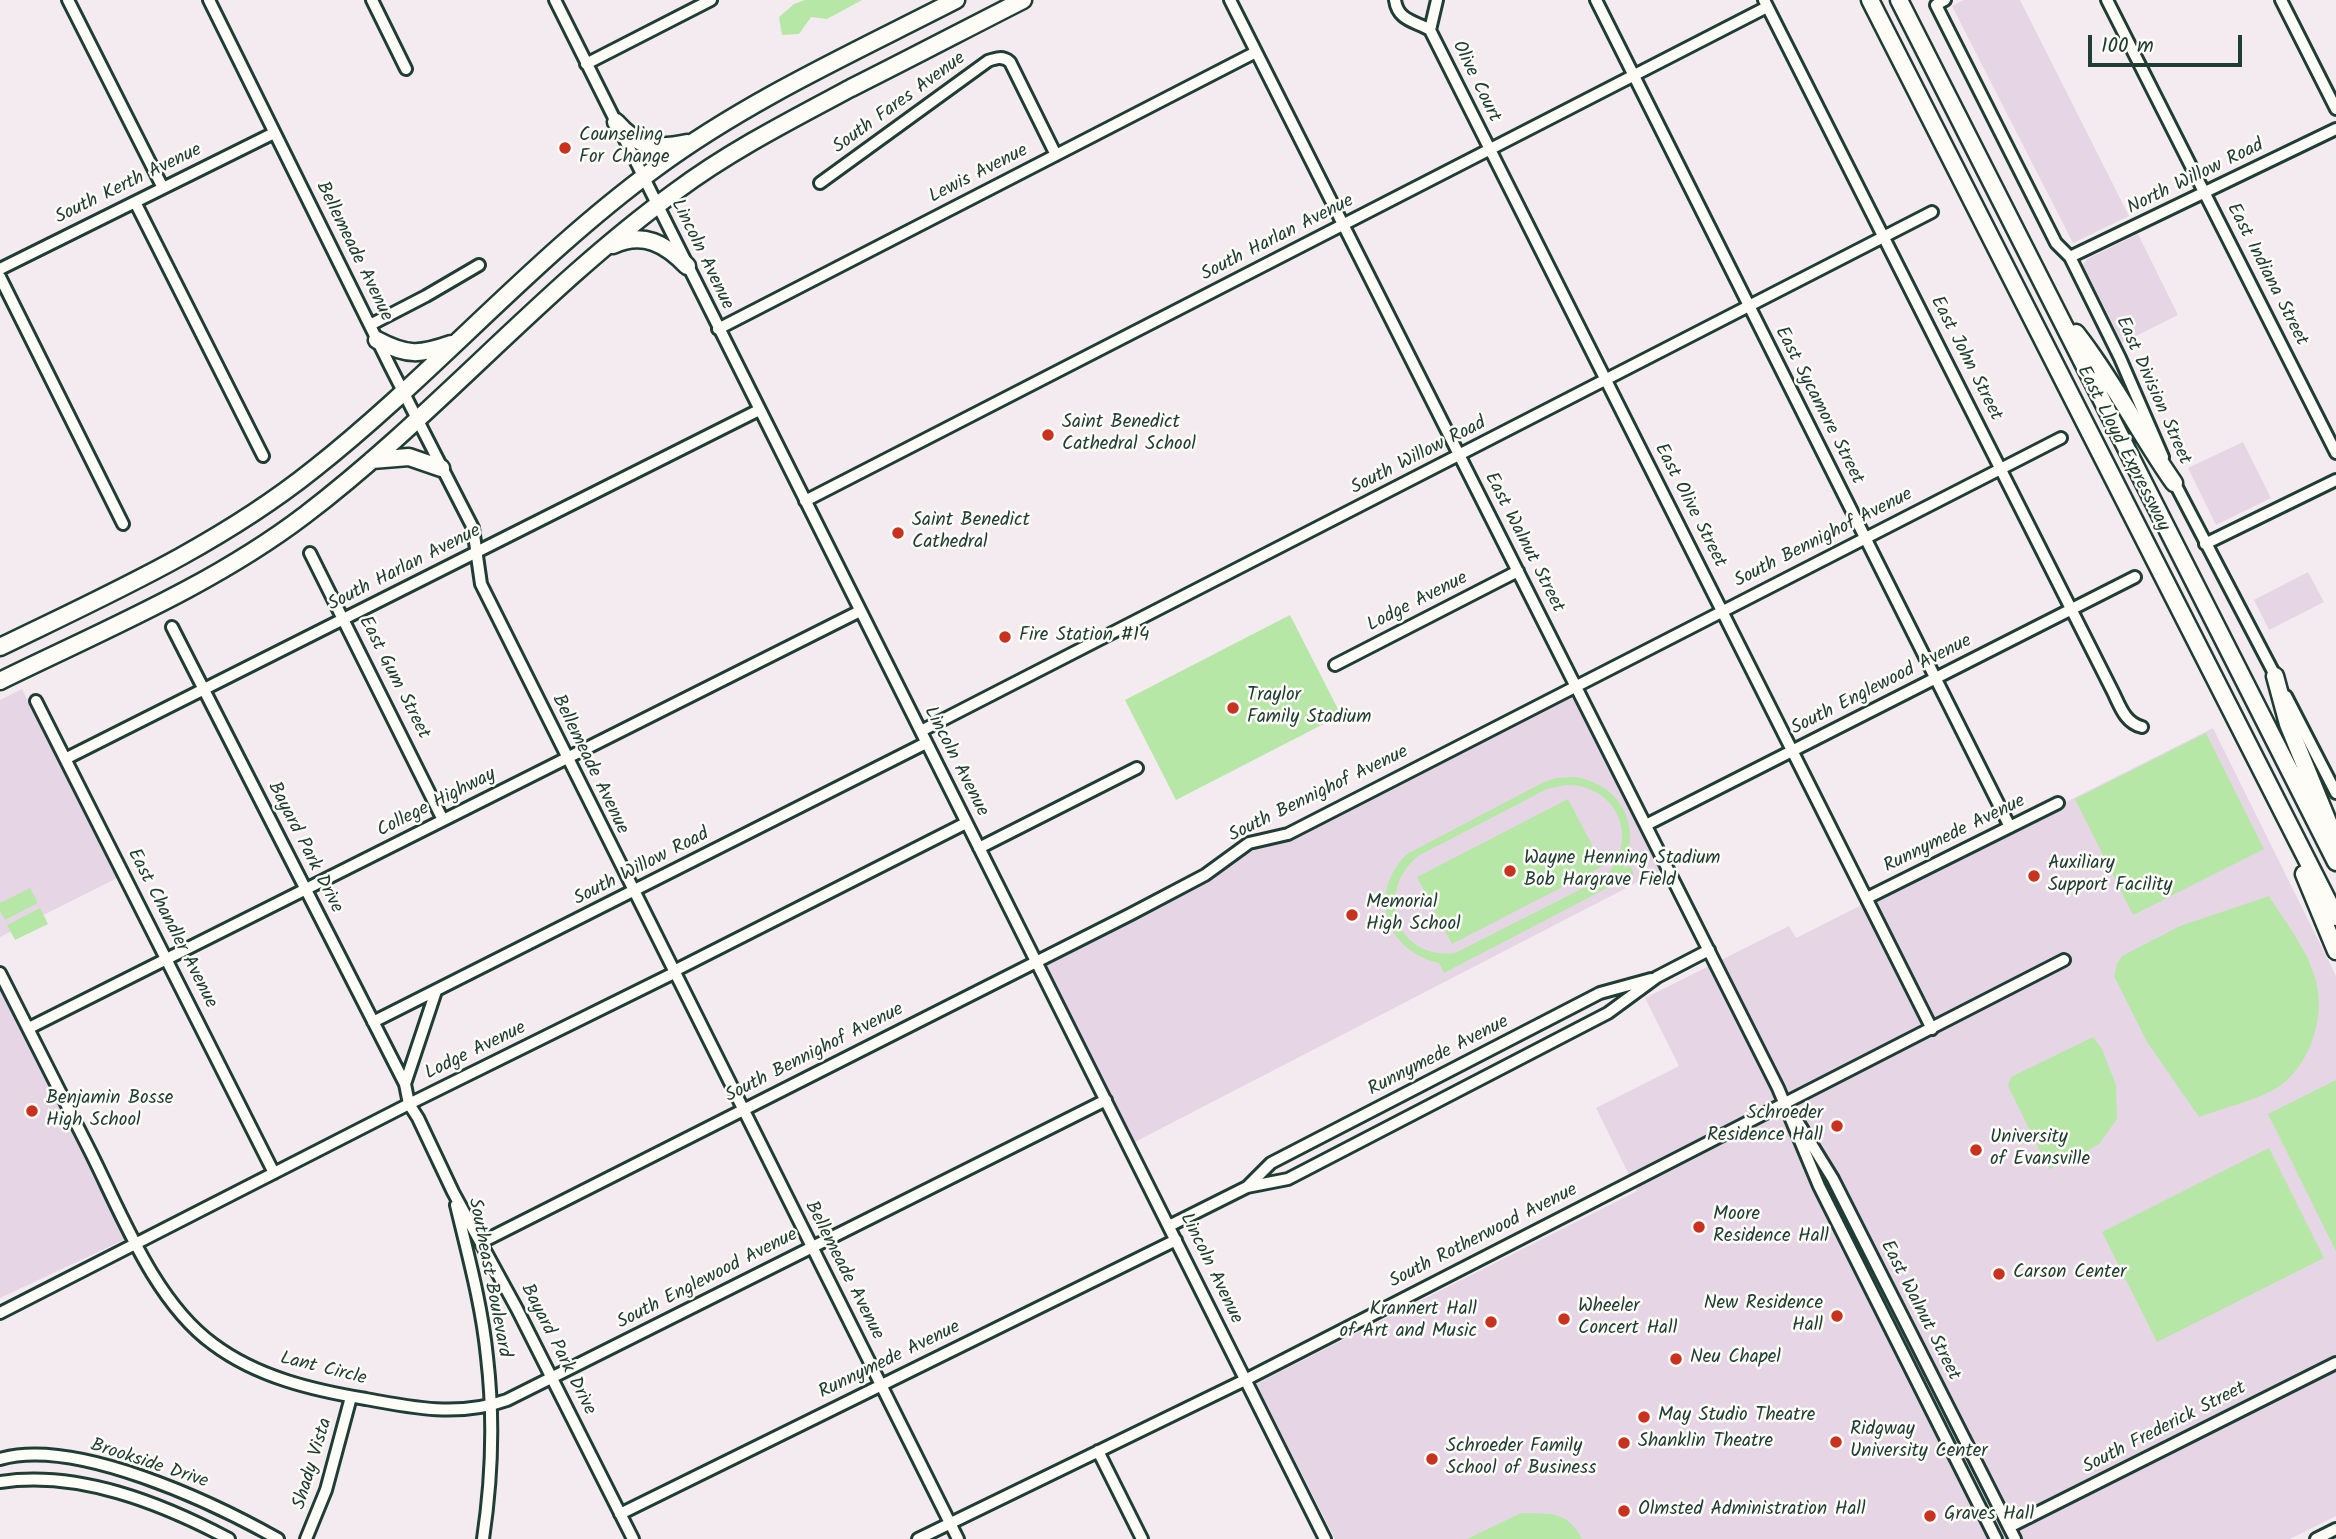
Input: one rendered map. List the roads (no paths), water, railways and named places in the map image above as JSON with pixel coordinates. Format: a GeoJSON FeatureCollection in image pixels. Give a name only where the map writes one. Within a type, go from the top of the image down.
{"type":"FeatureCollection","features":[{"type":"Feature","properties":{"kind":"highway"},"geometry":{"type":"LineString","coordinates":[[0,648],[165,567],[233,528],[314,469],[590,220],[643,177],[750,107],[956,0]]}},
{"type":"Feature","properties":{"kind":"highway"},"geometry":{"type":"LineString","coordinates":[[3,679],[215,575],[302,517],[372,460],[605,249],[657,205],[705,170],[780,125],[1023,0]]}},
{"type":"Feature","properties":{"kind":"highway","name":"East Lloyd Expressway"},"geometry":{"type":"LineString","coordinates":[[1870,0],[2336,917]]}},
{"type":"Feature","properties":{"kind":"highway","name":"East Lloyd Expressway"},"geometry":{"type":"LineString","coordinates":[[1899,0],[2336,862]]}},
{"type":"Feature","properties":{"kind":"highway"},"geometry":{"type":"LineString","coordinates":[[615,122],[631,138],[655,147],[693,142]]}},
{"type":"Feature","properties":{"kind":"highway"},"geometry":{"type":"LineString","coordinates":[[605,249],[629,239],[655,241],[677,256],[687,267]]}},
{"type":"Feature","properties":{"kind":"highway"},"geometry":{"type":"LineString","coordinates":[[2054,306],[2092,354],[2147,445],[2174,483]]}},
{"type":"Feature","properties":{"kind":"highway"},"geometry":{"type":"LineString","coordinates":[[373,332],[395,349],[415,353],[457,342]]}},
{"type":"Feature","properties":{"kind":"highway"},"geometry":{"type":"LineString","coordinates":[[372,460],[409,457],[441,468]]}},
{"type":"Feature","properties":{"kind":"highway"},"geometry":{"type":"LineString","coordinates":[[0,648],[10,653],[15,663],[15,669],[3,679]]}},
{"type":"Feature","properties":{"kind":"highway"},"geometry":{"type":"LineString","coordinates":[[2275,676],[2288,724],[2336,841]]}},
{"type":"Feature","properties":{"kind":"highway"},"geometry":{"type":"LineString","coordinates":[[2272,790],[2336,951]]}},
{"type":"Feature","properties":{"kind":"street"},"geometry":{"type":"LineString","coordinates":[[68,0],[163,188]]}},
{"type":"Feature","properties":{"kind":"street","name":"Bellemeade Avenue"},"geometry":{"type":"LineString","coordinates":[[209,0],[402,391],[473,528],[481,584],[566,759],[957,1539]]}},
{"type":"Feature","properties":{"kind":"street"},"geometry":{"type":"LineString","coordinates":[[372,0],[406,69]]}},
{"type":"Feature","properties":{"kind":"street","name":"Lincoln Avenue"},"geometry":{"type":"LineString","coordinates":[[555,0],[1325,1539]]}},
{"type":"Feature","properties":{"kind":"street"},"geometry":{"type":"LineString","coordinates":[[586,64],[711,0]]}},
{"type":"Feature","properties":{"kind":"street","name":"East Walnut Street"},"geometry":{"type":"LineString","coordinates":[[1230,0],[1785,1102],[1819,1186],[1996,1539]]}},
{"type":"Feature","properties":{"kind":"street","name":"Olive Court"},"geometry":{"type":"LineString","coordinates":[[1395,0],[1403,17],[1430,30],[1490,150]]}},
{"type":"Feature","properties":{"kind":"street","name":"Olive Court"},"geometry":{"type":"LineString","coordinates":[[1430,30],[1437,0]]}},
{"type":"Feature","properties":{"kind":"street","name":"East Sycamore Street"},"geometry":{"type":"LineString","coordinates":[[1596,0],[2010,827]]}},
{"type":"Feature","properties":{"kind":"street","name":"East Indiana Street"},"geometry":{"type":"LineString","coordinates":[[2107,0],[2336,453]]}},
{"type":"Feature","properties":{"kind":"street"},"geometry":{"type":"LineString","coordinates":[[2281,0],[2336,109]]}},
{"type":"Feature","properties":{"kind":"street","name":"East Division Street"},"geometry":{"type":"LineString","coordinates":[[1940,2],[2056,243],[2070,257],[2120,358],[2174,483],[2336,793]]}},
{"type":"Feature","properties":{"kind":"street","name":"South Harlan Avenue"},"geometry":{"type":"LineString","coordinates":[[805,501],[1490,150],[1766,4]]}},
{"type":"Feature","properties":{"kind":"street","name":"East John Street"},"geometry":{"type":"LineString","coordinates":[[1766,4],[2125,716],[2131,723],[2142,727]]}},
{"type":"Feature","properties":{"kind":"street","name":"Lewis Avenue"},"geometry":{"type":"LineString","coordinates":[[718,329],[1256,52]]}},
{"type":"Feature","properties":{"kind":"street","name":"South Fares Avenue"},"geometry":{"type":"LineString","coordinates":[[820,183],[988,61],[1002,58],[1010,62],[1056,155]]}},
{"type":"Feature","properties":{"kind":"street","name":"North Willow Road"},"geometry":{"type":"LineString","coordinates":[[2070,257],[2336,129]]}},
{"type":"Feature","properties":{"kind":"street","name":"South Kerth Avenue"},"geometry":{"type":"LineString","coordinates":[[0,269],[274,133]]}},
{"type":"Feature","properties":{"kind":"street","name":"East Olive Street"},"geometry":{"type":"LineString","coordinates":[[1490,150],[1932,1028]]}},
{"type":"Feature","properties":{"kind":"street"},"geometry":{"type":"LineString","coordinates":[[135,202],[263,456]]}},
{"type":"Feature","properties":{"kind":"street","name":"South Willow Road"},"geometry":{"type":"LineString","coordinates":[[920,731],[1932,212]]}},
{"type":"Feature","properties":{"kind":"street"},"geometry":{"type":"LineString","coordinates":[[373,332],[426,296],[479,265]]}},
{"type":"Feature","properties":{"kind":"street"},"geometry":{"type":"LineString","coordinates":[[0,277],[123,524]]}},
{"type":"Feature","properties":{"kind":"street","name":"South Harlan Avenue"},"geometry":{"type":"LineString","coordinates":[[67,758],[759,410]]}},
{"type":"Feature","properties":{"kind":"street","name":"South Bennighof Avenue"},"geometry":{"type":"LineString","coordinates":[[482,1242],[1205,875],[1249,844],[1288,834],[2061,438]]}},
{"type":"Feature","properties":{"kind":"street"},"geometry":{"type":"LineString","coordinates":[[2205,544],[2336,480]]}},
{"type":"Feature","properties":{"kind":"street","name":"East Gum Street"},"geometry":{"type":"LineString","coordinates":[[310,553],[443,820]]}},
{"type":"Feature","properties":{"kind":"street","name":"Lodge Avenue"},"geometry":{"type":"LineString","coordinates":[[1335,665],[1518,571]]}},
{"type":"Feature","properties":{"kind":"street","name":"South Englewood Avenue"},"geometry":{"type":"LineString","coordinates":[[1646,825],[2134,577]]}},
{"type":"Feature","properties":{"kind":"street","name":"College Highway"},"geometry":{"type":"LineString","coordinates":[[29,1028],[860,611]]}},
{"type":"Feature","properties":{"kind":"street","name":"Bayard Park Drive"},"geometry":{"type":"LineString","coordinates":[[172,627],[405,1084]]}},
{"type":"Feature","properties":{"kind":"street","name":"East Chandler Avenue"},"geometry":{"type":"LineString","coordinates":[[36,701],[274,1174]]}},
{"type":"Feature","properties":{"kind":"street","name":"South Willow Road"},"geometry":{"type":"LineString","coordinates":[[373,1022],[926,743]]}},
{"type":"Feature","properties":{"kind":"street"},"geometry":{"type":"LineString","coordinates":[[979,848],[1137,768]]}},
{"type":"Feature","properties":{"kind":"street","name":"Runnymede Avenue"},"geometry":{"type":"LineString","coordinates":[[1867,898],[2058,803]]}},
{"type":"Feature","properties":{"kind":"street","name":"Lodge Avenue"},"geometry":{"type":"LineString","coordinates":[[0,1313],[966,823]]}},
{"type":"Feature","properties":{"kind":"street","name":"Runnymede Avenue"},"geometry":{"type":"LineString","coordinates":[[1169,1226],[1247,1187],[1288,1179],[1608,1013],[1657,977],[1709,950]]}},
{"type":"Feature","properties":{"kind":"street","name":"South Rotherwood Avenue"},"geometry":{"type":"LineString","coordinates":[[918,1539],[1245,1380],[2064,960]]}},
{"type":"Feature","properties":{"kind":"street","name":"Lant Circle"},"geometry":{"type":"LineString","coordinates":[[0,973],[156,1279],[178,1310],[212,1343],[264,1373],[302,1386],[351,1397],[431,1409],[490,1406],[552,1378]]}},
{"type":"Feature","properties":{"kind":"street","name":"Runnymede Avenue"},"geometry":{"type":"LineString","coordinates":[[1247,1187],[1271,1163],[1600,993],[1657,977]]}},
{"type":"Feature","properties":{"kind":"street"},"geometry":{"type":"LineString","coordinates":[[409,1104],[405,1084],[436,991]]}},
{"type":"Feature","properties":{"kind":"street","name":"South Englewood Avenue"},"geometry":{"type":"LineString","coordinates":[[552,1378],[1106,1100]]}},
{"type":"Feature","properties":{"kind":"street","name":"East Walnut Street"},"geometry":{"type":"LineString","coordinates":[[1785,1102],[1833,1179],[2015,1539]]}},
{"type":"Feature","properties":{"kind":"street","name":"Bayard Park Drive"},"geometry":{"type":"LineString","coordinates":[[409,1104],[633,1539]]}},
{"type":"Feature","properties":{"kind":"street","name":"Southeast Boulevard"},"geometry":{"type":"LineString","coordinates":[[453,1192],[477,1294],[487,1355],[491,1450],[483,1539]]}},
{"type":"Feature","properties":{"kind":"street","name":"Runnymede Avenue"},"geometry":{"type":"LineString","coordinates":[[620,1514],[1176,1240]]}},
{"type":"Feature","properties":{"kind":"street","name":"South Frederick Street"},"geometry":{"type":"LineString","coordinates":[[2009,1527],[2336,1363]]}},
{"type":"Feature","properties":{"kind":"street","name":"Shady Vista"},"geometry":{"type":"LineString","coordinates":[[306,1539],[326,1490],[351,1397]]}},
{"type":"Feature","properties":{"kind":"street"},"geometry":{"type":"LineString","coordinates":[[1098,1451],[1142,1539]]}},
{"type":"Feature","properties":{"kind":"street","name":"Brookside Drive"},"geometry":{"type":"LineString","coordinates":[[0,1459],[9,1456],[57,1455],[93,1462],[202,1500],[278,1539]]}},
{"type":"Feature","properties":{"kind":"street","name":"Brookside Drive"},"geometry":{"type":"LineString","coordinates":[[0,1482],[55,1479],[87,1485],[141,1501],[229,1539]]}},
{"type":"Feature","properties":{"kind":"street"},"geometry":{"type":"LineString","coordinates":[[2316,1539],[2336,1529]]}},
{"type":"Feature","properties":{"kind":"place","name":"Counseling For Change"},"geometry":{"type":"Point","coordinates":[565,148]}},
{"type":"Feature","properties":{"kind":"place","name":"Saint Benedict Cathedral School"},"geometry":{"type":"Point","coordinates":[1048,435]}},
{"type":"Feature","properties":{"kind":"place","name":"Saint Benedict Cathedral"},"geometry":{"type":"Point","coordinates":[898,533]}},
{"type":"Feature","properties":{"kind":"place","name":"Fire Station #14"},"geometry":{"type":"Point","coordinates":[1005,637]}},
{"type":"Feature","properties":{"kind":"place","name":"Traylor Family Stadium"},"geometry":{"type":"Point","coordinates":[1233,708]}},
{"type":"Feature","properties":{"kind":"place","name":"Wayne Henning Stadium Bob Hargrave Field"},"geometry":{"type":"Point","coordinates":[1510,871]}},
{"type":"Feature","properties":{"kind":"place","name":"Auxiliary Support Facility"},"geometry":{"type":"Point","coordinates":[2034,876]}},
{"type":"Feature","properties":{"kind":"place","name":"Memorial High School"},"geometry":{"type":"Point","coordinates":[1352,915]}},
{"type":"Feature","properties":{"kind":"place","name":"Benjamin Bosse High School"},"geometry":{"type":"Point","coordinates":[32,1111]}},
{"type":"Feature","properties":{"kind":"place","name":"Schroeder Residence Hall"},"geometry":{"type":"Point","coordinates":[1837,1126]}},
{"type":"Feature","properties":{"kind":"place","name":"University of Evansville"},"geometry":{"type":"Point","coordinates":[1976,1150]}},
{"type":"Feature","properties":{"kind":"place","name":"Moore Residence Hall"},"geometry":{"type":"Point","coordinates":[1699,1227]}},
{"type":"Feature","properties":{"kind":"place","name":"Carson Center"},"geometry":{"type":"Point","coordinates":[1999,1274]}},
{"type":"Feature","properties":{"kind":"place","name":"New Residence Hall"},"geometry":{"type":"Point","coordinates":[1837,1316]}},
{"type":"Feature","properties":{"kind":"place","name":"Wheeler Concert Hall"},"geometry":{"type":"Point","coordinates":[1564,1319]}},
{"type":"Feature","properties":{"kind":"place","name":"Krannert Hall of Art and Music"},"geometry":{"type":"Point","coordinates":[1491,1322]}},
{"type":"Feature","properties":{"kind":"place","name":"Neu Chapel"},"geometry":{"type":"Point","coordinates":[1676,1359]}},
{"type":"Feature","properties":{"kind":"place","name":"May Studio Theatre"},"geometry":{"type":"Point","coordinates":[1644,1417]}},
{"type":"Feature","properties":{"kind":"place","name":"Ridgway University Center"},"geometry":{"type":"Point","coordinates":[1836,1442]}},
{"type":"Feature","properties":{"kind":"place","name":"Shanklin Theatre"},"geometry":{"type":"Point","coordinates":[1624,1443]}},
{"type":"Feature","properties":{"kind":"place","name":"Schroeder Family School of Business"},"geometry":{"type":"Point","coordinates":[1432,1459]}},
{"type":"Feature","properties":{"kind":"place","name":"Olmsted Administration Hall"},"geometry":{"type":"Point","coordinates":[1624,1511]}},
{"type":"Feature","properties":{"kind":"place","name":"Graves Hall"},"geometry":{"type":"Point","coordinates":[1930,1516]}}]}
